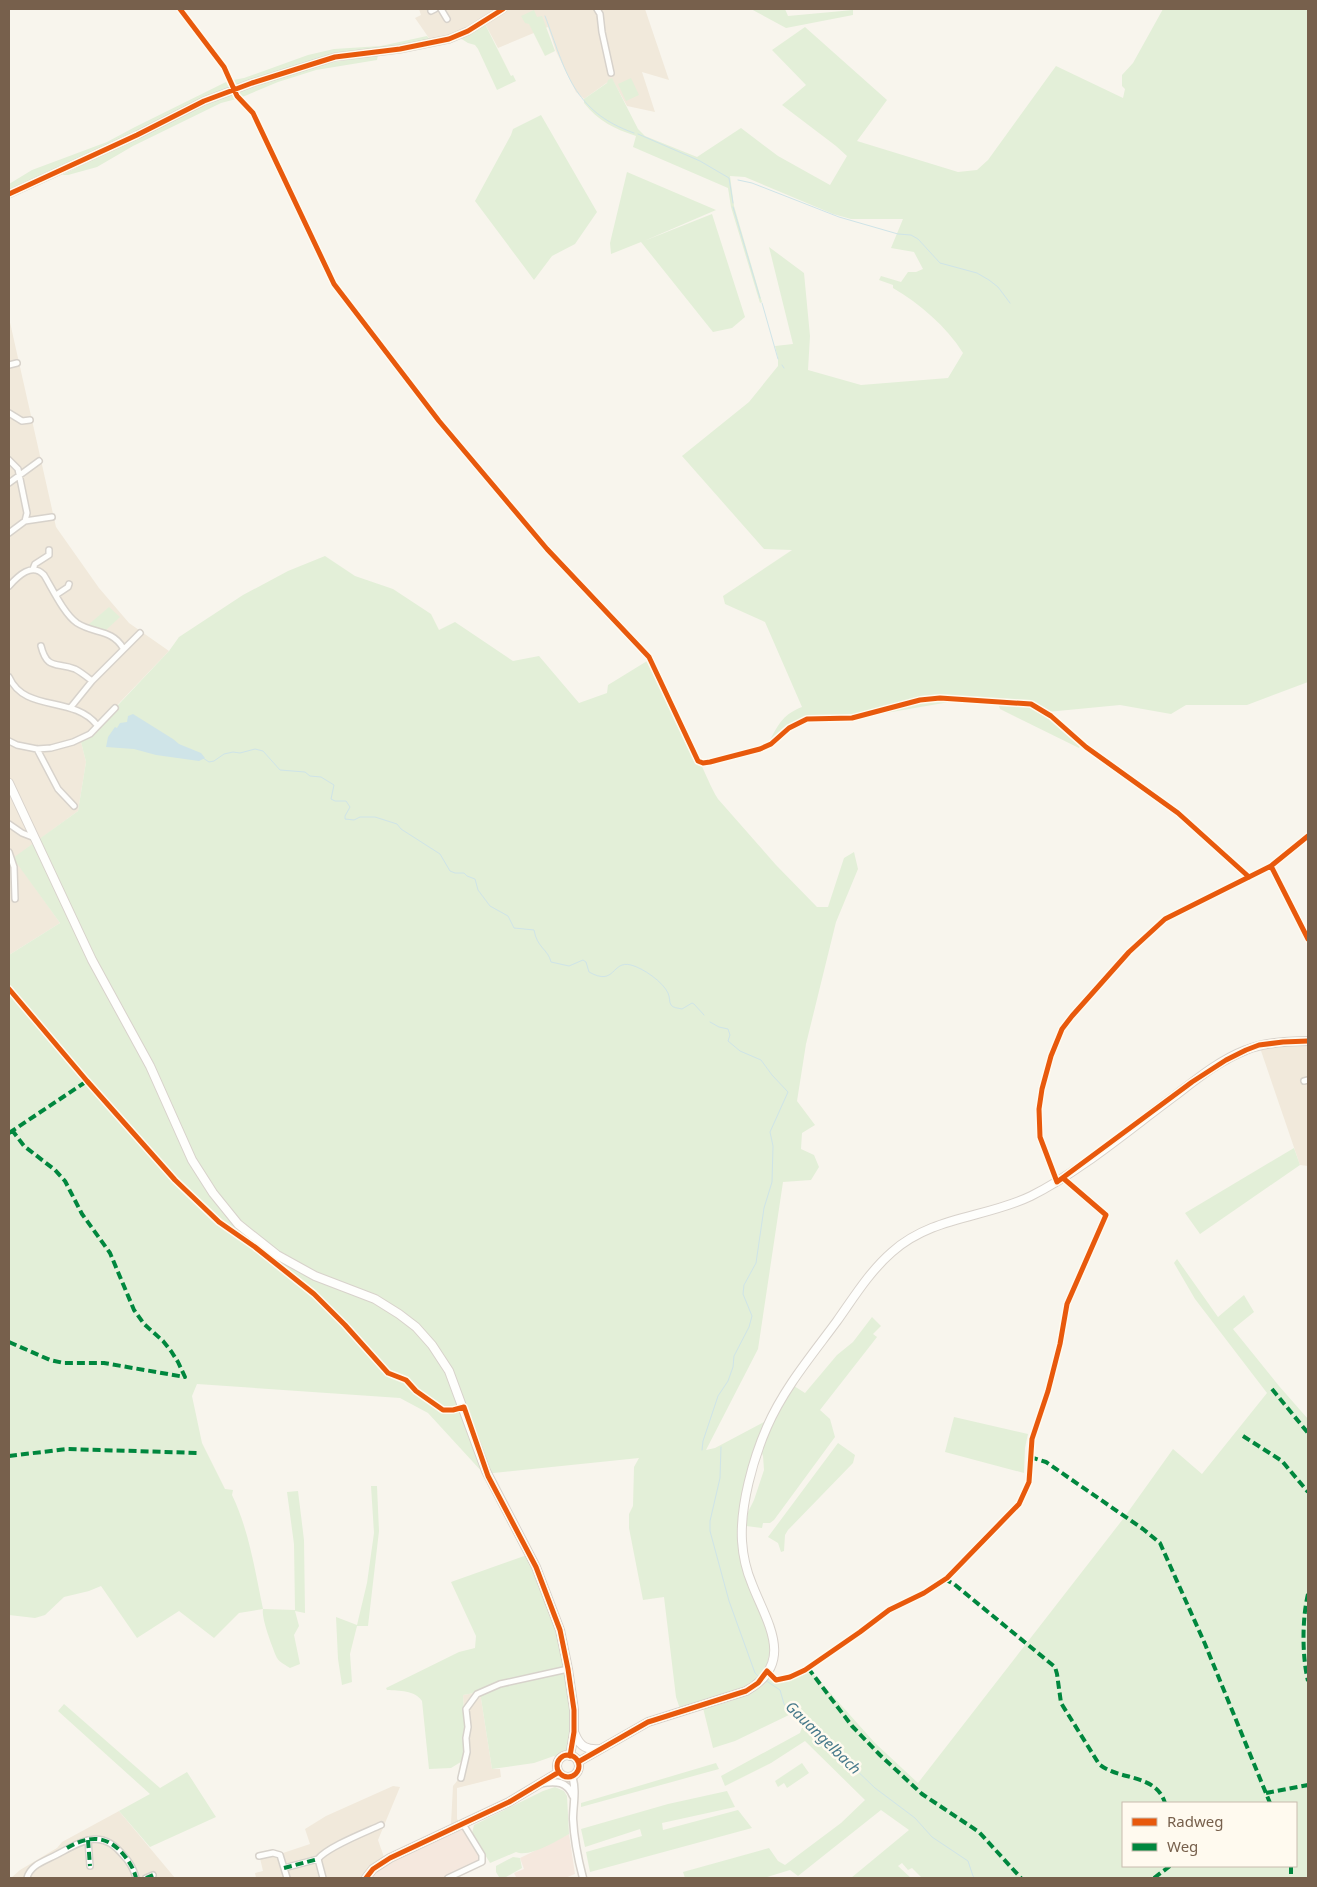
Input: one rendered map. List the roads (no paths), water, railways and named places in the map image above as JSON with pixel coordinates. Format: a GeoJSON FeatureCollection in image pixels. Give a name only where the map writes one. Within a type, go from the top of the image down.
{"type":"FeatureCollection","features":[{"type":"Feature","properties":{"kind":"main road"},"geometry":{"type":"LineString","coordinates":[[9,783],[92,960],[150,1066],[192,1160],[227,1212],[266,1247],[290,1263],[315,1276],[375,1299],[399,1314],[416,1327],[440,1357],[456,1386],[488,1476],[543,1582],[560,1630],[573,1698],[574,1732],[570,1756]]}},
{"type":"Feature","properties":{"kind":"main road"},"geometry":{"type":"LineString","coordinates":[[578,1762],[648,1722],[744,1692],[755,1685],[767,1672],[773,1656],[774,1638],[747,1570],[742,1539],[744,1509],[754,1464],[767,1428],[785,1394],[853,1298],[884,1260],[904,1242],[932,1227],[1018,1202],[1063,1178],[1192,1082],[1226,1060],[1259,1046],[1283,1042],[1308,1041]]}},
{"type":"Feature","properties":{"kind":"main road"},"geometry":{"type":"LineString","coordinates":[[574,1732],[578,1742],[584,1748],[602,1749]]}},
{"type":"Feature","properties":{"kind":"main road"},"geometry":{"type":"LineString","coordinates":[[570,1756],[578,1762],[578,1769],[572,1776],[565,1776],[559,1772],[559,1761],[563,1757],[570,1756]]}},
{"type":"Feature","properties":{"kind":"main road"},"geometry":{"type":"LineString","coordinates":[[366,1878],[382,1862],[509,1802],[559,1772]]}},
{"type":"Feature","properties":{"kind":"street"},"geometry":{"type":"LineString","coordinates":[[441,9],[447,19]]}},
{"type":"Feature","properties":{"kind":"street"},"geometry":{"type":"LineString","coordinates":[[9,194],[137,136],[204,101],[252,83],[335,57],[400,49],[449,39],[468,32],[502,9]]}},
{"type":"Feature","properties":{"kind":"street"},"geometry":{"type":"LineString","coordinates":[[597,9],[600,14],[611,73]]}},
{"type":"Feature","properties":{"kind":"street"},"geometry":{"type":"LineString","coordinates":[[9,365],[17,363]]}},
{"type":"Feature","properties":{"kind":"street"},"geometry":{"type":"LineString","coordinates":[[9,413],[22,421],[30,420]]}},
{"type":"Feature","properties":{"kind":"street"},"geometry":{"type":"LineString","coordinates":[[9,460],[16,466],[19,475],[27,513],[25,521]]}},
{"type":"Feature","properties":{"kind":"street"},"geometry":{"type":"LineString","coordinates":[[9,483],[39,461]]}},
{"type":"Feature","properties":{"kind":"street"},"geometry":{"type":"LineString","coordinates":[[9,533],[25,521],[52,517]]}},
{"type":"Feature","properties":{"kind":"street"},"geometry":{"type":"LineString","coordinates":[[10,582],[33,569],[35,564],[49,554],[50,550]]}},
{"type":"Feature","properties":{"kind":"street"},"geometry":{"type":"LineString","coordinates":[[33,569],[41,572],[70,616],[77,623],[116,638],[123,648]]}},
{"type":"Feature","properties":{"kind":"street"},"geometry":{"type":"LineString","coordinates":[[56,595],[68,587],[69,584]]}},
{"type":"Feature","properties":{"kind":"street"},"geometry":{"type":"LineString","coordinates":[[71,708],[92,681],[140,633]]}},
{"type":"Feature","properties":{"kind":"street"},"geometry":{"type":"LineString","coordinates":[[41,646],[45,660],[49,663],[74,669],[92,681]]}},
{"type":"Feature","properties":{"kind":"street"},"geometry":{"type":"LineString","coordinates":[[9,677],[15,687],[28,697],[71,708],[90,718],[97,726]]}},
{"type":"Feature","properties":{"kind":"street"},"geometry":{"type":"LineString","coordinates":[[9,741],[17,745],[36,749],[51,748],[80,740],[90,734],[115,708]]}},
{"type":"Feature","properties":{"kind":"street"},"geometry":{"type":"LineString","coordinates":[[36,749],[58,789],[74,806]]}},
{"type":"Feature","properties":{"kind":"street"},"geometry":{"type":"LineString","coordinates":[[9,824],[22,833],[35,838]]}},
{"type":"Feature","properties":{"kind":"street"},"geometry":{"type":"LineString","coordinates":[[9,852],[14,867],[15,899]]}},
{"type":"Feature","properties":{"kind":"street"},"geometry":{"type":"LineString","coordinates":[[461,1778],[468,1752],[466,1709],[474,1696],[501,1684],[568,1669]]}},
{"type":"Feature","properties":{"kind":"street"},"geometry":{"type":"LineString","coordinates":[[572,1776],[575,1785],[573,1796],[575,1838],[583,1878]]}},
{"type":"Feature","properties":{"kind":"street"},"geometry":{"type":"LineString","coordinates":[[542,1783],[562,1783],[568,1787],[573,1796]]}},
{"type":"Feature","properties":{"kind":"street"},"geometry":{"type":"LineString","coordinates":[[448,1878],[482,1862],[482,1855],[463,1824]]}},
{"type":"Feature","properties":{"kind":"street"},"geometry":{"type":"LineString","coordinates":[[284,1868],[318,1860],[323,1854],[381,1825]]}},
{"type":"Feature","properties":{"kind":"street"},"geometry":{"type":"LineString","coordinates":[[88,1840],[90,1866]]}},
{"type":"Feature","properties":{"kind":"street"},"geometry":{"type":"LineString","coordinates":[[27,1878],[33,1867],[79,1842],[88,1840],[104,1840],[114,1844],[128,1861],[136,1878]]}},
{"type":"Feature","properties":{"kind":"street"},"geometry":{"type":"LineString","coordinates":[[259,1856],[278,1854],[282,1857],[286,1878]]}},
{"type":"Feature","properties":{"kind":"street"},"geometry":{"type":"LineString","coordinates":[[318,1860],[322,1878]]}},
{"type":"Feature","properties":{"kind":"street"},"geometry":{"type":"LineString","coordinates":[[146,1878],[153,1875]]}},
{"type":"Feature","properties":{"kind":"waterway"},"geometry":{"type":"LineString","coordinates":[[545,16],[566,71],[584,101],[613,124],[634,133]]}},
{"type":"Feature","properties":{"kind":"waterway"},"geometry":{"type":"LineString","coordinates":[[638,134],[700,161],[729,178],[733,203]]}},
{"type":"Feature","properties":{"kind":"waterway"},"geometry":{"type":"LineString","coordinates":[[738,180],[752,183],[839,217],[898,234],[911,235],[918,239],[940,263],[977,273],[989,280],[998,287],[1010,303]]}},
{"type":"Feature","properties":{"kind":"waterway"},"geometry":{"type":"LineString","coordinates":[[733,207],[760,298]]}},
{"type":"Feature","properties":{"kind":"waterway"},"geometry":{"type":"LineString","coordinates":[[762,303],[778,359]]}},
{"type":"Feature","properties":{"kind":"waterway","name":"Gauangelbach"},"geometry":{"type":"LineString","coordinates":[[203,758],[209,762],[224,754],[240,753],[255,749],[263,751],[280,770],[305,772],[310,776],[321,777],[334,785],[331,799],[346,801],[350,807],[345,819],[354,820],[360,817],[375,817],[397,824],[401,829],[440,854],[450,871],[464,873],[475,879],[478,890],[490,906],[508,916],[514,928],[534,930],[537,941],[548,954],[551,962],[569,966],[583,960],[586,962],[589,972],[604,977],[620,966],[625,964],[631,965],[641,969],[662,984],[668,993],[672,1006],[682,1009],[692,1003],[704,1015]]}},
{"type":"Feature","properties":{"kind":"waterway","name":"Gauangelbach"},"geometry":{"type":"LineString","coordinates":[[702,1450],[703,1441],[718,1396],[728,1381],[733,1367],[734,1356],[749,1327],[752,1316],[743,1294],[744,1285],[756,1263],[764,1208],[772,1182],[773,1146],[770,1132],[788,1092],[761,1060],[740,1051],[728,1041],[730,1035],[728,1029],[710,1022]]}},
{"type":"Feature","properties":{"kind":"waterway","name":"Gauangelbach"},"geometry":{"type":"LineString","coordinates":[[721,1447],[720,1478],[710,1521],[710,1531],[729,1601],[755,1673],[759,1677]]}},
{"type":"Feature","properties":{"kind":"waterway","name":"Gauangelbach"},"geometry":{"type":"LineString","coordinates":[[765,1680],[780,1690],[784,1704],[795,1716],[827,1742],[875,1788],[915,1818],[932,1837],[968,1861],[975,1878]]}}]}
